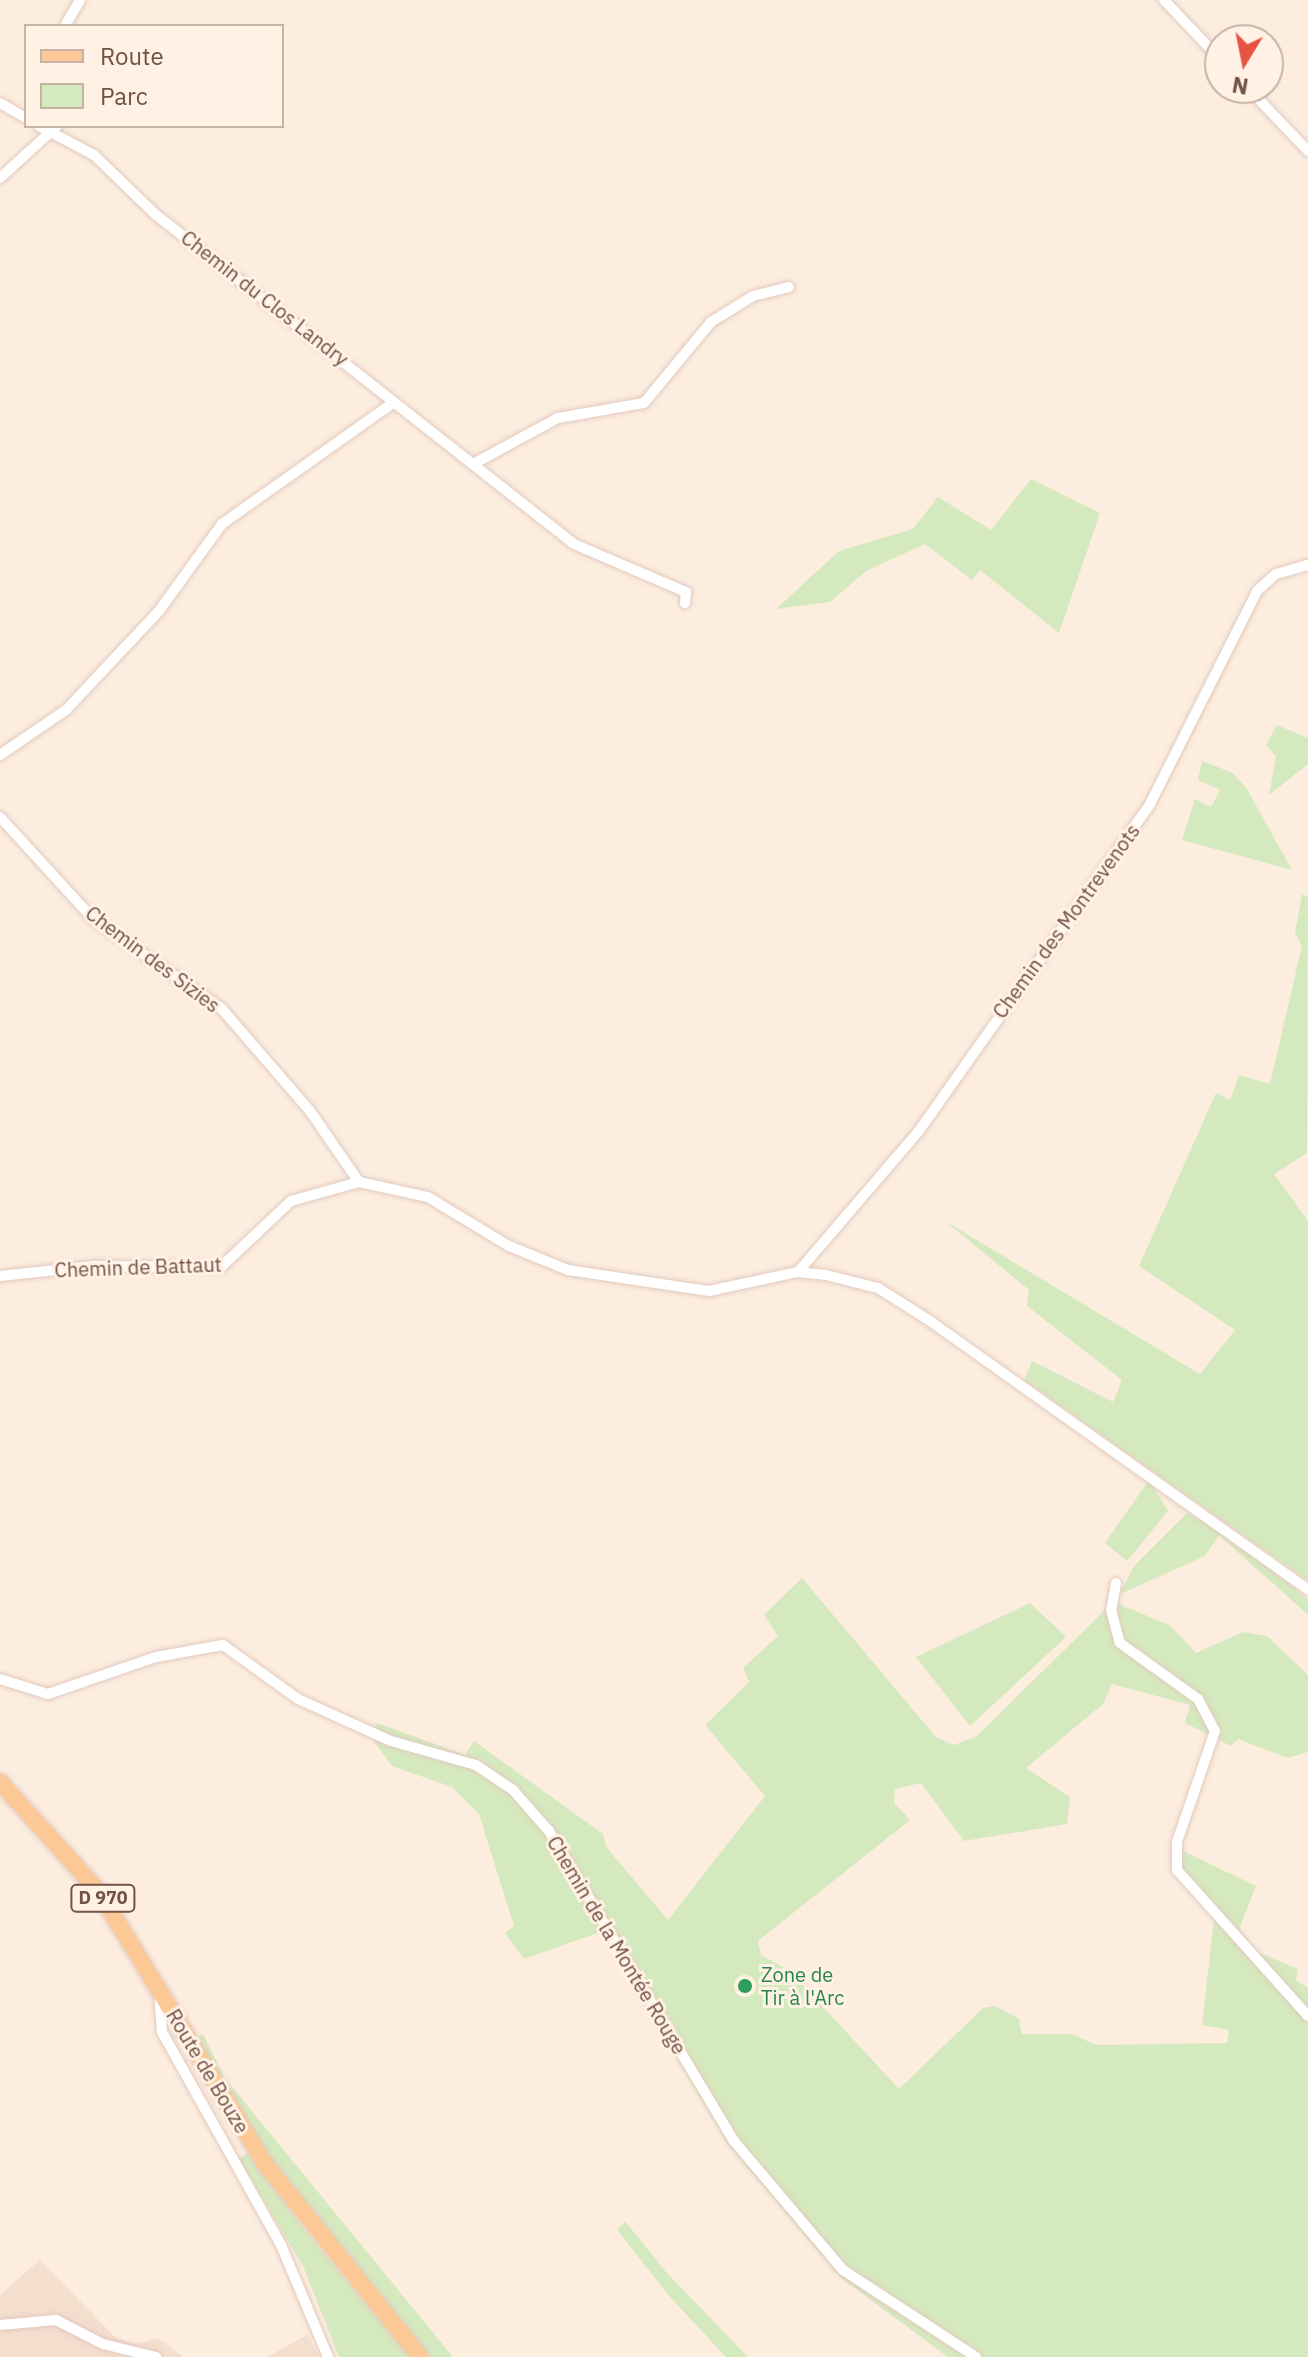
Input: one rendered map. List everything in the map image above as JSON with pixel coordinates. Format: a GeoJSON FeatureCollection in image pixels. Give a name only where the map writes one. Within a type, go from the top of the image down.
{"type":"FeatureCollection","features":[{"type":"Feature","properties":{"kind":"main road","name":"Route de Bouze"},"geometry":{"type":"LineString","coordinates":[[0,1782],[99,1892],[265,2164],[420,2357]]}},
{"type":"Feature","properties":{"kind":"street"},"geometry":{"type":"LineString","coordinates":[[66,24],[80,0]]}},
{"type":"Feature","properties":{"kind":"street"},"geometry":{"type":"LineString","coordinates":[[1164,0],[1204,42]]}},
{"type":"Feature","properties":{"kind":"street"},"geometry":{"type":"LineString","coordinates":[[0,103],[24,117]]}},
{"type":"Feature","properties":{"kind":"street"},"geometry":{"type":"LineString","coordinates":[[1263,104],[1308,151]]}},
{"type":"Feature","properties":{"kind":"street"},"geometry":{"type":"LineString","coordinates":[[0,178],[56,130]]}},
{"type":"Feature","properties":{"kind":"street","name":"Chemin du Clos Landry"},"geometry":{"type":"LineString","coordinates":[[56,130],[94,155],[155,214],[574,544],[686,592],[685,603]]}},
{"type":"Feature","properties":{"kind":"street"},"geometry":{"type":"LineString","coordinates":[[475,463],[558,418],[644,403],[711,322],[753,296],[789,287]]}},
{"type":"Feature","properties":{"kind":"street"},"geometry":{"type":"LineString","coordinates":[[0,755],[66,710],[159,611],[222,524],[394,402]]}},
{"type":"Feature","properties":{"kind":"street","name":"Chemin des Montrevenots"},"geometry":{"type":"LineString","coordinates":[[798,1272],[918,1132],[1150,804],[1257,591],[1276,574],[1308,565]]}},
{"type":"Feature","properties":{"kind":"street","name":"Chemin des Sizies"},"geometry":{"type":"LineString","coordinates":[[0,817],[93,919],[222,1009],[310,1111],[359,1182]]}},
{"type":"Feature","properties":{"kind":"street","name":"Chemin de Battaut"},"geometry":{"type":"LineString","coordinates":[[0,1276],[94,1266],[221,1267],[291,1201],[359,1182],[428,1197],[509,1246],[568,1270],[709,1291],[798,1272]]}},
{"type":"Feature","properties":{"kind":"street"},"geometry":{"type":"LineString","coordinates":[[798,1272],[878,1288],[1308,1590]]}},
{"type":"Feature","properties":{"kind":"street"},"geometry":{"type":"LineString","coordinates":[[1116,1583],[1111,1610],[1120,1643],[1198,1699],[1215,1731],[1177,1842],[1177,1870],[1308,2016]]}},
{"type":"Feature","properties":{"kind":"street","name":"Chemin de la Montée Rouge"},"geometry":{"type":"LineString","coordinates":[[0,1679],[48,1694],[156,1657],[223,1645],[298,1699],[391,1741],[476,1765],[513,1790],[549,1831],[734,2141],[843,2270],[976,2357]]}},
{"type":"Feature","properties":{"kind":"street"},"geometry":{"type":"LineString","coordinates":[[160,1990],[162,2032],[281,2245],[328,2357]]}},
{"type":"Feature","properties":{"kind":"street"},"geometry":{"type":"LineString","coordinates":[[0,2325],[56,2320],[103,2344],[156,2357]]}},
{"type":"Feature","properties":{"kind":"shaded area"},"geometry":{"type":"Polygon","coordinates":[[[40,2260],[115,2337],[137,2344],[158,2338],[183,2357],[0,2357],[0,2295],[40,2260]]]}},
{"type":"Feature","properties":{"kind":"shaded area"},"geometry":{"type":"Polygon","coordinates":[[[307,2335],[320,2357],[267,2357],[307,2335]]]}},
{"type":"Feature","properties":{"kind":"green space"},"geometry":{"type":"Polygon","coordinates":[[[1031,479],[1100,513],[1059,633],[980,570],[972,580],[925,544],[866,571],[830,602],[776,609],[839,551],[913,529],[938,497],[991,530],[1031,479]]]}},
{"type":"Feature","properties":{"kind":"green space"},"geometry":{"type":"Polygon","coordinates":[[[1277,725],[1308,738],[1308,764],[1269,795],[1276,756],[1266,745],[1277,725]]]}},
{"type":"Feature","properties":{"kind":"green space"},"geometry":{"type":"Polygon","coordinates":[[[1202,761],[1233,773],[1247,789],[1292,870],[1182,840],[1195,799],[1211,807],[1220,790],[1198,780],[1202,761]]]}},
{"type":"Feature","properties":{"kind":"green space"},"geometry":{"type":"Polygon","coordinates":[[[1302,894],[1308,897],[1307,1153],[1274,1174],[1308,1221],[1308,1581],[1024,1380],[1032,1361],[1113,1402],[1122,1380],[1027,1306],[1029,1290],[945,1221],[1200,1374],[1235,1330],[1139,1266],[1216,1093],[1230,1100],[1239,1075],[1270,1084],[1302,946],[1295,933],[1302,894]]]}},
{"type":"Feature","properties":{"kind":"green space"},"geometry":{"type":"Polygon","coordinates":[[[1149,1480],[1168,1511],[1127,1561],[1105,1543],[1149,1480]]]}},
{"type":"Feature","properties":{"kind":"green space"},"geometry":{"type":"Polygon","coordinates":[[[1187,1513],[1231,1535],[1308,1600],[1308,1615],[1219,1535],[1205,1556],[1120,1594],[1134,1566],[1187,1513]]]}},
{"type":"Feature","properties":{"kind":"green space"},"geometry":{"type":"Polygon","coordinates":[[[802,1578],[936,1737],[954,1745],[977,1736],[1107,1608],[1119,1604],[1171,1626],[1196,1653],[1243,1632],[1267,1636],[1308,1675],[1308,1752],[1288,1758],[1238,1739],[1231,1746],[1185,1723],[1190,1705],[1112,1684],[1103,1704],[1026,1768],[1070,1797],[1067,1824],[964,1841],[921,1783],[895,1789],[894,1803],[910,1820],[758,1941],[761,1955],[790,1971],[899,2089],[983,2008],[995,2006],[1019,2019],[1022,2034],[1072,2034],[1096,2045],[1227,2043],[1229,2030],[1202,2025],[1215,1911],[1181,1873],[1183,1851],[1256,1886],[1239,1929],[1255,1951],[1298,1969],[1296,1980],[1308,1988],[1308,2357],[948,2357],[840,2277],[727,2143],[603,1931],[524,1959],[505,1933],[514,1926],[479,1814],[452,1787],[392,1766],[373,1740],[377,1723],[465,1755],[474,1741],[603,1834],[607,1848],[668,1920],[765,1796],[705,1725],[749,1682],[743,1668],[778,1636],[764,1615],[802,1578]]]}},
{"type":"Feature","properties":{"kind":"green space"},"geometry":{"type":"Polygon","coordinates":[[[1030,1603],[1066,1637],[970,1726],[916,1657],[1030,1603]]]}},
{"type":"Feature","properties":{"kind":"green space"},"geometry":{"type":"Polygon","coordinates":[[[203,2034],[224,2077],[453,2357],[429,2357],[275,2167],[194,2038],[203,2034]]]}},
{"type":"Feature","properties":{"kind":"green space"},"geometry":{"type":"Polygon","coordinates":[[[247,2153],[305,2230],[410,2357],[339,2357],[303,2266],[239,2159],[247,2153]]]}},
{"type":"Feature","properties":{"kind":"green space"},"geometry":{"type":"Polygon","coordinates":[[[625,2221],[666,2272],[748,2357],[726,2357],[670,2297],[617,2230],[625,2221]]]}},
{"type":"Feature","properties":{"kind":"place","name":"Zone de Tir à l'Arc"},"geometry":{"type":"Point","coordinates":[745,1986]}}]}
